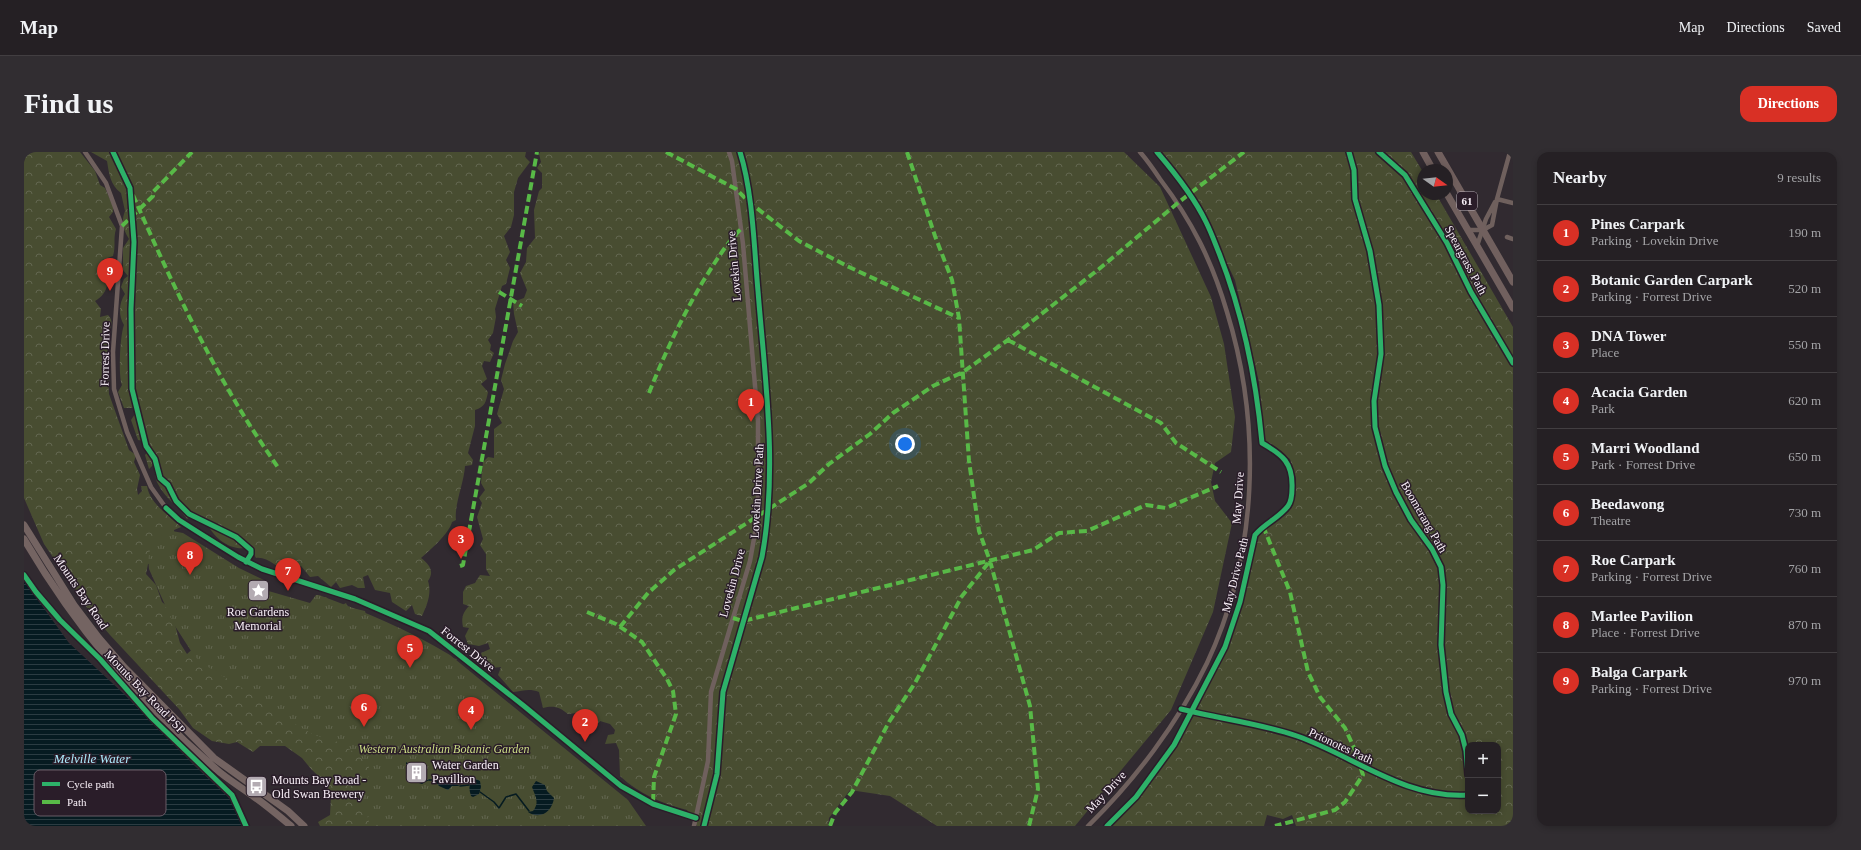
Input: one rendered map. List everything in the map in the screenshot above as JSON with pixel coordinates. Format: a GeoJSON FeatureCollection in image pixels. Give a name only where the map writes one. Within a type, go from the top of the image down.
{"type":"FeatureCollection","features":[{"type":"Feature","properties":{"kind":"highway","name":"Mounts Bay Road"},"geometry":{"type":"LineString","coordinates":[[24,525],[74,605],[99,638],[124,667],[214,758],[288,811],[304,826]]}},
{"type":"Feature","properties":{"kind":"highway","name":"Mounts Bay Road"},"geometry":{"type":"LineString","coordinates":[[24,539],[44,573],[83,630],[142,699],[217,770],[291,826]]}},
{"type":"Feature","properties":{"kind":"main road"},"geometry":{"type":"LineString","coordinates":[[1423,152],[1430,164]]}},
{"type":"Feature","properties":{"kind":"main road","name":"61"},"geometry":{"type":"LineString","coordinates":[[1438,152],[1513,282]]}},
{"type":"Feature","properties":{"kind":"main road","name":"61"},"geometry":{"type":"LineString","coordinates":[[1450,200],[1513,308]]}},
{"type":"Feature","properties":{"kind":"street","name":"Forrest Drive"},"geometry":{"type":"LineString","coordinates":[[85,152],[106,183],[122,226],[113,352],[114,389],[127,432],[151,487],[166,508],[179,520],[238,557],[262,570],[355,599],[429,631],[524,706],[621,786],[653,804],[696,818]]}},
{"type":"Feature","properties":{"kind":"street","name":"Lovekin Drive"},"geometry":{"type":"LineString","coordinates":[[694,826],[708,761],[711,692],[750,561],[758,516],[758,421],[743,244],[732,161],[729,152]]}},
{"type":"Feature","properties":{"kind":"street","name":"May Drive"},"geometry":{"type":"LineString","coordinates":[[1088,826],[1114,800],[1141,768],[1181,709],[1206,663],[1220,629],[1232,590],[1248,518],[1250,453],[1245,390],[1238,347],[1216,275],[1201,241],[1178,202],[1140,152]]}},
{"type":"Feature","properties":{"kind":"street"},"geometry":{"type":"LineString","coordinates":[[1477,246],[1486,219],[1497,199],[1510,152]]}},
{"type":"Feature","properties":{"kind":"street"},"geometry":{"type":"LineString","coordinates":[[1497,199],[1513,203]]}},
{"type":"Feature","properties":{"kind":"street"},"geometry":{"type":"LineString","coordinates":[[1468,230],[1483,230]]}},
{"type":"Feature","properties":{"kind":"street"},"geometry":{"type":"LineString","coordinates":[[1507,237],[1513,238]]}},
{"type":"Feature","properties":{"kind":"green space"},"geometry":{"type":"Polygon","coordinates":[[[24,152],[80,152],[95,171],[100,185],[105,188],[113,206],[113,212],[109,217],[116,229],[114,252],[113,256],[102,260],[108,269],[104,275],[107,287],[104,293],[95,301],[101,309],[100,317],[108,315],[111,322],[108,333],[110,337],[107,354],[109,394],[129,450],[136,455],[134,462],[140,475],[137,489],[138,495],[142,491],[141,486],[147,486],[152,498],[160,508],[181,527],[174,530],[175,539],[163,561],[148,564],[146,574],[156,585],[162,602],[168,607],[174,621],[180,643],[187,654],[200,642],[310,604],[317,597],[326,597],[337,608],[346,603],[348,607],[365,611],[367,618],[450,658],[457,659],[454,664],[481,826],[320,826],[318,822],[330,815],[331,796],[327,791],[328,785],[302,758],[285,746],[260,746],[253,752],[237,742],[229,744],[212,741],[193,728],[179,709],[110,635],[88,609],[44,544],[24,498],[24,152]]]}},
{"type":"Feature","properties":{"kind":"green space"},"geometry":{"type":"Polygon","coordinates":[[[91,152],[526,152],[525,157],[530,162],[518,178],[514,192],[514,215],[511,227],[504,236],[510,252],[506,260],[510,268],[506,284],[502,286],[495,309],[496,317],[493,333],[488,340],[491,345],[490,350],[494,353],[490,362],[484,361],[482,366],[487,379],[481,384],[488,392],[487,399],[481,407],[475,410],[475,426],[468,453],[473,460],[472,465],[465,466],[456,508],[456,520],[452,522],[447,532],[439,542],[421,558],[429,565],[431,571],[428,581],[428,599],[422,616],[415,614],[412,605],[406,611],[392,602],[390,593],[375,590],[368,575],[363,577],[365,588],[358,588],[352,585],[340,588],[336,582],[331,587],[318,576],[310,577],[301,566],[289,573],[269,561],[256,558],[250,547],[237,548],[230,546],[218,539],[213,534],[207,522],[197,521],[193,515],[187,519],[161,489],[156,480],[153,465],[149,469],[145,455],[151,448],[149,442],[138,440],[131,420],[135,414],[134,408],[124,408],[118,392],[122,385],[120,355],[121,337],[124,325],[120,309],[121,301],[125,294],[121,287],[124,279],[128,276],[123,270],[123,248],[129,239],[123,225],[125,211],[121,193],[112,183],[107,161],[91,152]]]}},
{"type":"Feature","properties":{"kind":"green space"},"geometry":{"type":"Polygon","coordinates":[[[540,152],[1124,152],[1160,187],[1211,297],[1224,344],[1235,417],[1231,452],[1215,463],[1211,482],[1215,501],[1232,523],[1213,612],[1171,710],[1075,826],[937,826],[890,796],[850,790],[829,818],[828,826],[697,826],[687,810],[652,798],[635,788],[620,776],[619,750],[616,743],[605,744],[608,735],[614,734],[615,730],[610,724],[600,721],[591,731],[581,721],[576,713],[568,714],[559,708],[553,707],[543,708],[539,692],[529,690],[513,692],[498,675],[501,667],[491,668],[483,659],[481,653],[490,649],[488,643],[479,646],[468,644],[465,636],[469,628],[463,627],[462,618],[469,606],[463,604],[463,592],[466,586],[475,583],[480,575],[490,576],[486,569],[486,554],[480,545],[483,539],[477,517],[482,503],[479,498],[485,490],[481,483],[483,462],[488,457],[494,458],[494,429],[502,423],[497,414],[504,389],[501,380],[513,341],[518,332],[513,302],[524,298],[527,290],[520,273],[526,262],[527,248],[535,238],[534,210],[539,191],[542,188],[542,173],[537,168],[541,162],[540,152]]]}},
{"type":"Feature","properties":{"kind":"green space"},"geometry":{"type":"Polygon","coordinates":[[[1162,152],[1411,152],[1418,164],[1417,200],[1439,200],[1513,327],[1513,826],[1296,826],[1292,815],[1283,819],[1267,815],[1264,826],[1111,826],[1137,800],[1158,773],[1195,714],[1225,649],[1243,601],[1256,538],[1263,529],[1289,511],[1295,492],[1296,479],[1290,459],[1264,442],[1259,382],[1235,280],[1207,222],[1189,190],[1162,152]]]}},
{"type":"Feature","properties":{"kind":"green space","name":"Western Australian Botanic Garden"},"geometry":{"type":"Polygon","coordinates":[[[172,531],[183,533],[239,568],[266,581],[265,590],[310,603],[316,595],[319,595],[419,637],[450,655],[628,800],[646,826],[370,826],[363,793],[369,774],[369,767],[364,760],[341,743],[314,735],[298,726],[257,697],[200,662],[193,654],[173,623],[149,569],[149,556],[152,544],[160,536],[172,531]]]}},
{"type":"Feature","properties":{"kind":"water","name":"Melville Water"},"geometry":{"type":"Polygon","coordinates":[[[24,581],[69,643],[124,694],[195,766],[227,796],[233,803],[242,826],[24,826],[24,581]]]}},
{"type":"Feature","properties":{"kind":"water"},"geometry":{"type":"Polygon","coordinates":[[[406,762],[419,772],[423,779],[429,780],[422,784],[410,780],[406,773],[406,762]]]}},
{"type":"Feature","properties":{"kind":"water"},"geometry":{"type":"Polygon","coordinates":[[[443,778],[460,786],[452,786],[448,790],[439,786],[436,779],[443,778]]]}},
{"type":"Feature","properties":{"kind":"water"},"geometry":{"type":"Polygon","coordinates":[[[474,778],[480,781],[481,787],[479,794],[473,797],[471,796],[470,786],[474,778]]]}},
{"type":"Feature","properties":{"kind":"water"},"geometry":{"type":"Polygon","coordinates":[[[536,781],[545,785],[547,791],[554,798],[548,811],[541,815],[528,812],[533,811],[537,802],[532,787],[536,781]]]}},
{"type":"Feature","properties":{"kind":"waterway"},"geometry":{"type":"LineString","coordinates":[[429,780],[436,780]]}},
{"type":"Feature","properties":{"kind":"waterway"},"geometry":{"type":"LineString","coordinates":[[460,786],[469,785]]}},
{"type":"Feature","properties":{"kind":"waterway"},"geometry":{"type":"LineString","coordinates":[[480,792],[494,802],[499,808],[506,797],[516,794],[529,811]]}},
{"type":"Feature","properties":{"kind":"marked path"},"geometry":{"type":"LineString","coordinates":[[122,226],[153,196],[153,192],[192,152]]}},
{"type":"Feature","properties":{"kind":"marked path"},"geometry":{"type":"LineString","coordinates":[[460,566],[463,565],[537,152]]}},
{"type":"Feature","properties":{"kind":"marked path"},"geometry":{"type":"LineString","coordinates":[[666,152],[736,189],[749,202],[799,241],[849,267],[959,318]]}},
{"type":"Feature","properties":{"kind":"marked path"},"geometry":{"type":"LineString","coordinates":[[907,152],[935,236],[952,280],[959,318],[969,461],[979,531],[990,561],[1030,706],[1038,789],[1029,826]]}},
{"type":"Feature","properties":{"kind":"marked path"},"geometry":{"type":"LineString","coordinates":[[620,627],[648,593],[674,570],[809,483],[829,464],[870,434],[893,413],[933,386],[963,372],[1008,340],[1099,269],[1179,202],[1244,152]]}},
{"type":"Feature","properties":{"kind":"marked path"},"geometry":{"type":"LineString","coordinates":[[133,195],[171,279],[213,362],[244,416],[279,469]]}},
{"type":"Feature","properties":{"kind":"marked path"},"geometry":{"type":"LineString","coordinates":[[649,393],[673,337],[694,297],[720,255],[741,229]]}},
{"type":"Feature","properties":{"kind":"marked path"},"geometry":{"type":"LineString","coordinates":[[499,292],[522,306]]}},
{"type":"Feature","properties":{"kind":"marked path"},"geometry":{"type":"LineString","coordinates":[[1008,340],[1161,423],[1176,443],[1221,472]]}},
{"type":"Feature","properties":{"kind":"marked path"},"geometry":{"type":"LineString","coordinates":[[733,618],[743,621],[1033,550],[1059,533],[1087,531],[1146,505],[1166,508],[1218,486]]}},
{"type":"Feature","properties":{"kind":"marked path"},"geometry":{"type":"LineString","coordinates":[[1263,526],[1290,592],[1308,672],[1320,697],[1345,728],[1355,750],[1363,775],[1345,802],[1335,810],[1275,826]]}},
{"type":"Feature","properties":{"kind":"marked path"},"geometry":{"type":"LineString","coordinates":[[830,826],[835,813],[852,792],[889,722],[915,683],[962,596],[990,561]]}},
{"type":"Feature","properties":{"kind":"marked path"},"geometry":{"type":"LineString","coordinates":[[587,612],[616,624],[642,642],[667,679],[673,691],[676,714],[654,777],[653,804]]}},
{"type":"Feature","properties":{"kind":"cycle path"},"geometry":{"type":"LineString","coordinates":[[113,152],[130,188],[134,242],[131,309],[132,389],[146,446],[155,459],[160,478],[168,485],[176,501],[189,514],[236,537],[251,550],[251,554],[246,562]]}},
{"type":"Feature","properties":{"kind":"cycle path","name":"Lovekin Drive Path"},"geometry":{"type":"LineString","coordinates":[[704,826],[717,774],[723,692],[762,557],[767,524],[769,491],[769,424],[757,274],[748,185],[740,152]]}},
{"type":"Feature","properties":{"kind":"cycle path","name":"May Drive Path"},"geometry":{"type":"LineString","coordinates":[[1107,826],[1136,797],[1174,745],[1225,647],[1240,602],[1255,535],[1288,506],[1292,493],[1291,472],[1288,466],[1281,456],[1262,443],[1256,394],[1242,323],[1214,241],[1196,203],[1157,152]]}},
{"type":"Feature","properties":{"kind":"cycle path","name":"Boomerang Path"},"geometry":{"type":"LineString","coordinates":[[1349,152],[1354,170],[1355,199],[1370,251],[1379,305],[1381,354],[1374,401],[1375,427],[1385,466],[1396,492],[1411,520],[1432,549],[1441,567],[1443,585],[1441,645],[1446,692],[1451,714],[1462,735],[1465,747]]}},
{"type":"Feature","properties":{"kind":"cycle path","name":"Speargrass Path"},"geometry":{"type":"LineString","coordinates":[[1379,152],[1405,175],[1447,243],[1471,292],[1513,363]]}},
{"type":"Feature","properties":{"kind":"cycle path"},"geometry":{"type":"LineString","coordinates":[[166,508],[179,520],[201,534],[238,557],[262,569],[355,599],[429,631],[524,706],[621,786],[653,804],[696,818]]}},
{"type":"Feature","properties":{"kind":"cycle path","name":"Mounts Bay Road PSP"},"geometry":{"type":"LineString","coordinates":[[24,575],[36,592],[60,620],[100,659],[152,718],[232,795],[246,826]]}},
{"type":"Feature","properties":{"kind":"cycle path","name":"Prionotes Path"},"geometry":{"type":"LineString","coordinates":[[1181,709],[1268,728],[1297,736],[1318,744],[1380,774],[1422,790],[1445,794],[1465,795]]}},
{"type":"Feature","properties":{"kind":"place","name":"Balga Carpark"},"geometry":{"type":"Point","coordinates":[110,291]}},
{"type":"Feature","properties":{"kind":"place","name":"Pines Carpark"},"geometry":{"type":"Point","coordinates":[751,422]}},
{"type":"Feature","properties":{"kind":"place","name":"DNA Tower"},"geometry":{"type":"Point","coordinates":[461,559]}},
{"type":"Feature","properties":{"kind":"place","name":"Marlee Pavilion"},"geometry":{"type":"Point","coordinates":[190,575]}},
{"type":"Feature","properties":{"kind":"place","name":"Roe Gardens Memorial"},"geometry":{"type":"Point","coordinates":[258,591]}},
{"type":"Feature","properties":{"kind":"place","name":"Roe Carpark"},"geometry":{"type":"Point","coordinates":[288,591]}},
{"type":"Feature","properties":{"kind":"place","name":"Marri Woodland"},"geometry":{"type":"Point","coordinates":[410,668]}},
{"type":"Feature","properties":{"kind":"place","name":"Beedawong"},"geometry":{"type":"Point","coordinates":[364,727]}},
{"type":"Feature","properties":{"kind":"place","name":"Acacia Garden"},"geometry":{"type":"Point","coordinates":[471,730]}},
{"type":"Feature","properties":{"kind":"place","name":"Botanic Garden Carpark"},"geometry":{"type":"Point","coordinates":[585,742]}},
{"type":"Feature","properties":{"kind":"place","name":"Water Garden Pavillion"},"geometry":{"type":"Point","coordinates":[417,772]}},
{"type":"Feature","properties":{"kind":"place","name":"Mounts Bay Road - Old Swan Brewery"},"geometry":{"type":"Point","coordinates":[256,787]}}]}
